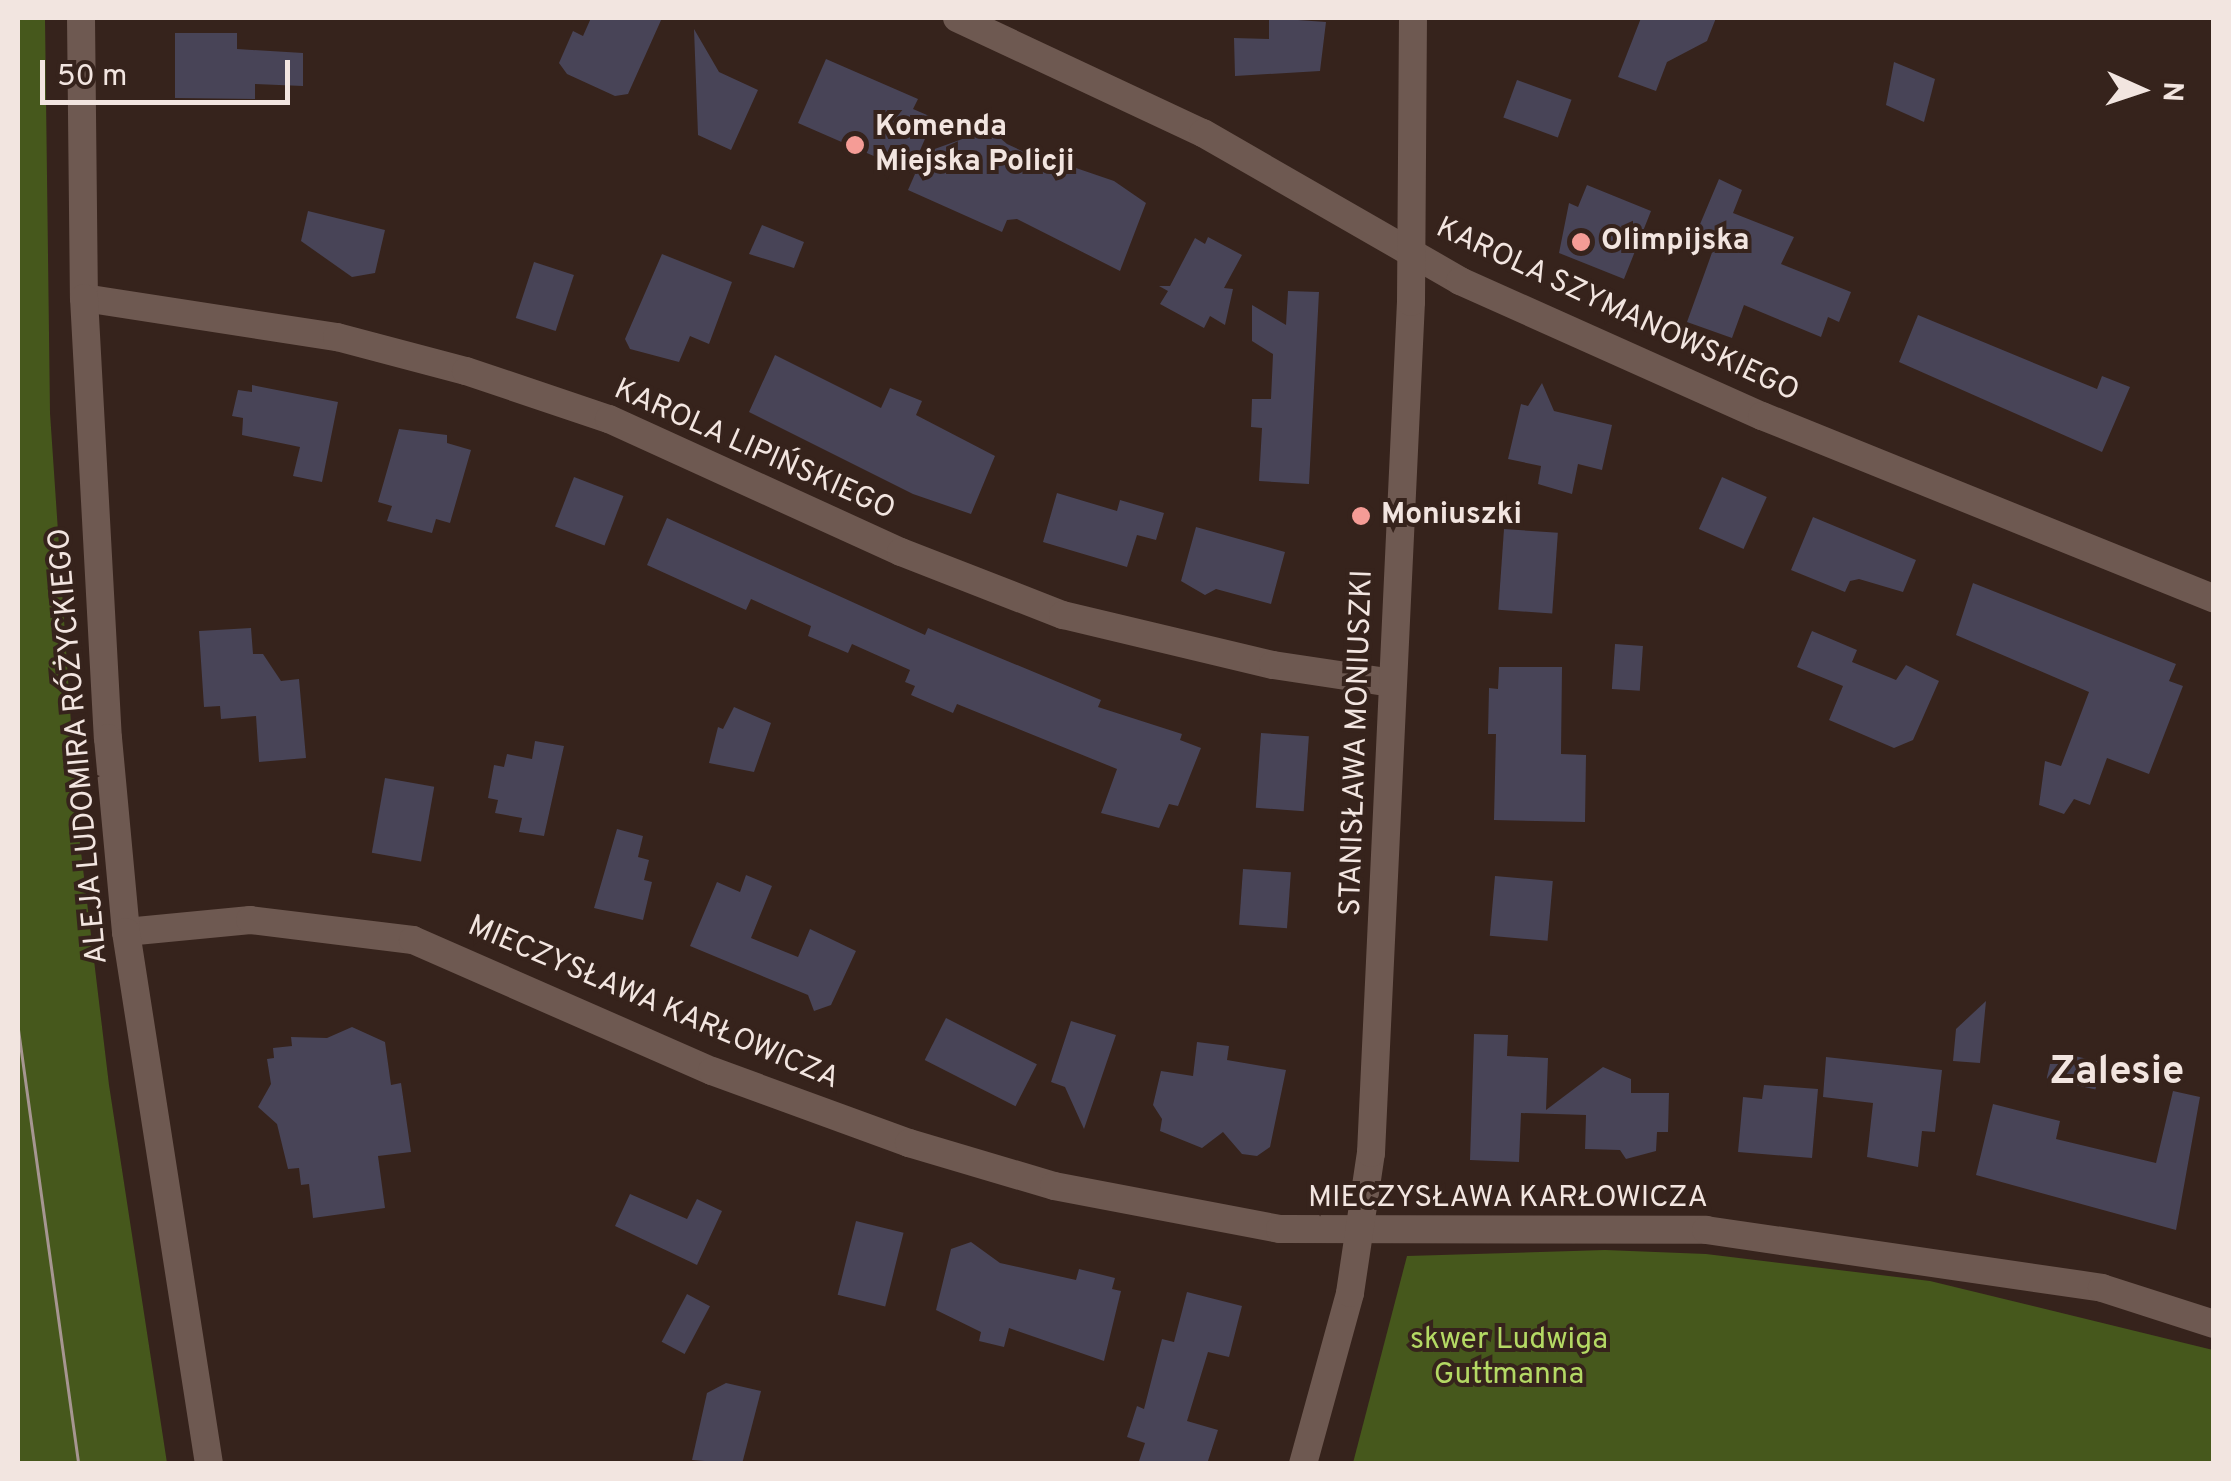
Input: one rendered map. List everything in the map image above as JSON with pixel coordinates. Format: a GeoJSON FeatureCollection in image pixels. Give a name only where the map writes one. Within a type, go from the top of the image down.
{"type":"FeatureCollection","features":[{"type":"Feature","properties":{"kind":"street","name":"ALEJA LUDOMIRA RÓŻYCKIEGO"},"geometry":{"type":"LineString","coordinates":[[81,18],[84,298],[99,635],[126,932],[209,1464]]}},
{"type":"Feature","properties":{"kind":"street","name":"KAROLA SZYMANOWSKIEGO"},"geometry":{"type":"LineString","coordinates":[[957,18],[1203,134],[1460,280],[1762,416],[2214,599]]}},
{"type":"Feature","properties":{"kind":"street","name":"STANISŁAWA MONIUSZKI"},"geometry":{"type":"LineString","coordinates":[[1303,1464],[1361,1234],[1382,1006],[1410,250],[1413,18]]}},
{"type":"Feature","properties":{"kind":"street","name":"KAROLA LIPIŃSKIEGO"},"geometry":{"type":"LineString","coordinates":[[84,298],[337,337],[466,371],[610,419],[900,552],[1063,614],[1273,665],[1392,683]]}},
{"type":"Feature","properties":{"kind":"street","name":"MIECZYSŁAWA KARŁOWICZA"},"geometry":{"type":"LineString","coordinates":[[126,932],[250,920],[413,940],[712,1071],[908,1143],[1054,1186],[1280,1229],[1361,1234],[1706,1230],[2102,1288],[2214,1324]]}},
{"type":"Feature","properties":{"kind":"green space"},"geometry":{"type":"Polygon","coordinates":[[[18,18],[45,18],[50,413],[78,827],[109,1085],[167,1463],[18,1463],[18,18]]]}},
{"type":"Feature","properties":{"kind":"green space","name":"skwer Ludwiga Guttmanna"},"geometry":{"type":"Polygon","coordinates":[[[1605,1250],[1706,1254],[1930,1281],[2213,1350],[2213,1463],[1353,1463],[1407,1256],[1605,1250]]]}},
{"type":"Feature","properties":{"kind":"building"},"geometry":{"type":"Polygon","coordinates":[[[591,18],[662,18],[628,94],[615,96],[567,74],[559,63],[573,31],[583,36],[591,18]]]}},
{"type":"Feature","properties":{"kind":"building"},"geometry":{"type":"Polygon","coordinates":[[[1269,18],[1326,22],[1320,71],[1235,76],[1234,38],[1269,39],[1269,18]]]}},
{"type":"Feature","properties":{"kind":"building"},"geometry":{"type":"Polygon","coordinates":[[[1641,18],[1716,18],[1707,41],[1667,62],[1656,91],[1618,77],[1641,18]]]}},
{"type":"Feature","properties":{"kind":"building"},"geometry":{"type":"Polygon","coordinates":[[[694,29],[719,72],[758,90],[731,150],[698,135],[694,29]]]}},
{"type":"Feature","properties":{"kind":"building"},"geometry":{"type":"Polygon","coordinates":[[[175,33],[237,33],[237,49],[303,53],[303,86],[255,84],[255,99],[175,98],[175,33]]]}},
{"type":"Feature","properties":{"kind":"building"},"geometry":{"type":"Polygon","coordinates":[[[826,59],[918,99],[913,109],[934,118],[918,155],[990,129],[1007,144],[1072,174],[1076,168],[1114,181],[1146,203],[1120,271],[1017,219],[1007,220],[1002,232],[908,190],[915,174],[798,123],[826,59]]]}},
{"type":"Feature","properties":{"kind":"building"},"geometry":{"type":"Polygon","coordinates":[[[1894,62],[1935,79],[1924,122],[1886,105],[1894,62]]]}},
{"type":"Feature","properties":{"kind":"building"},"geometry":{"type":"Polygon","coordinates":[[[1517,80],[1572,100],[1558,137],[1503,118],[1517,80]]]}},
{"type":"Feature","properties":{"kind":"building"},"geometry":{"type":"Polygon","coordinates":[[[1719,179],[1742,190],[1733,213],[1794,237],[1781,264],[1851,292],[1839,322],[1828,317],[1821,337],[1744,305],[1732,338],[1687,322],[1718,236],[1698,229],[1719,179]]]}},
{"type":"Feature","properties":{"kind":"building"},"geometry":{"type":"Polygon","coordinates":[[[1587,185],[1651,211],[1624,279],[1559,253],[1569,203],[1578,207],[1587,185]]]}},
{"type":"Feature","properties":{"kind":"building"},"geometry":{"type":"Polygon","coordinates":[[[308,211],[385,230],[375,273],[352,277],[301,241],[308,211]]]}},
{"type":"Feature","properties":{"kind":"building"},"geometry":{"type":"Polygon","coordinates":[[[762,225],[804,242],[794,268],[749,254],[762,225]]]}},
{"type":"Feature","properties":{"kind":"building"},"geometry":{"type":"Polygon","coordinates":[[[1208,237],[1242,255],[1224,288],[1233,289],[1225,325],[1210,316],[1204,328],[1160,304],[1168,291],[1159,286],[1170,286],[1195,238],[1205,244],[1208,237]]]}},
{"type":"Feature","properties":{"kind":"building"},"geometry":{"type":"Polygon","coordinates":[[[662,254],[732,282],[709,344],[690,336],[679,362],[630,349],[625,339],[662,254]]]}},
{"type":"Feature","properties":{"kind":"building"},"geometry":{"type":"Polygon","coordinates":[[[534,262],[574,275],[556,331],[516,318],[534,262]]]}},
{"type":"Feature","properties":{"kind":"building"},"geometry":{"type":"Polygon","coordinates":[[[1288,291],[1319,292],[1309,484],[1259,481],[1262,428],[1251,427],[1252,399],[1271,399],[1273,354],[1252,341],[1252,305],[1286,325],[1288,291]]]}},
{"type":"Feature","properties":{"kind":"building"},"geometry":{"type":"Polygon","coordinates":[[[1918,315],[2097,389],[2102,376],[2130,387],[2102,452],[1899,362],[1918,315]]]}},
{"type":"Feature","properties":{"kind":"building"},"geometry":{"type":"Polygon","coordinates":[[[775,355],[881,408],[890,388],[922,401],[916,415],[995,456],[971,514],[913,494],[749,412],[775,355]]]}},
{"type":"Feature","properties":{"kind":"building"},"geometry":{"type":"Polygon","coordinates":[[[1542,383],[1554,411],[1612,425],[1602,470],[1578,464],[1572,494],[1538,484],[1541,466],[1508,459],[1521,404],[1528,406],[1542,383]]]}},
{"type":"Feature","properties":{"kind":"building"},"geometry":{"type":"Polygon","coordinates":[[[252,385],[338,402],[322,482],[293,476],[300,447],[242,435],[243,418],[232,416],[238,390],[252,392],[252,385]]]}},
{"type":"Feature","properties":{"kind":"building"},"geometry":{"type":"Polygon","coordinates":[[[399,429],[447,435],[447,443],[471,450],[450,523],[436,519],[432,533],[387,521],[392,506],[378,502],[399,429]]]}},
{"type":"Feature","properties":{"kind":"building"},"geometry":{"type":"Polygon","coordinates":[[[574,477],[623,496],[604,545],[555,526],[574,477]]]}},
{"type":"Feature","properties":{"kind":"building"},"geometry":{"type":"Polygon","coordinates":[[[1722,477],[1767,497],[1744,549],[1699,529],[1722,477]]]}},
{"type":"Feature","properties":{"kind":"building"},"geometry":{"type":"Polygon","coordinates":[[[1057,493],[1117,511],[1120,500],[1164,513],[1156,540],[1137,535],[1127,567],[1043,542],[1057,493]]]}},
{"type":"Feature","properties":{"kind":"building"},"geometry":{"type":"Polygon","coordinates":[[[1813,517],[1916,560],[1903,592],[1859,579],[1850,581],[1845,592],[1791,570],[1813,517]]]}},
{"type":"Feature","properties":{"kind":"building"},"geometry":{"type":"Polygon","coordinates":[[[667,518],[925,635],[928,628],[1101,700],[1098,707],[1182,734],[1180,740],[1201,748],[1178,806],[1169,804],[1159,828],[1101,813],[1117,769],[957,704],[953,713],[911,695],[915,686],[905,682],[910,670],[852,644],[848,653],[808,636],[811,626],[751,599],[746,610],[647,565],[667,518]]]}},
{"type":"Feature","properties":{"kind":"building"},"geometry":{"type":"Polygon","coordinates":[[[1196,527],[1285,552],[1271,604],[1216,589],[1205,595],[1181,581],[1196,527]]]}},
{"type":"Feature","properties":{"kind":"building"},"geometry":{"type":"Polygon","coordinates":[[[1504,529],[1558,533],[1552,614],[1498,610],[1504,529]]]}},
{"type":"Feature","properties":{"kind":"building"},"geometry":{"type":"Polygon","coordinates":[[[1973,583],[2176,664],[2169,681],[2183,686],[2149,774],[2107,758],[2090,805],[2074,799],[2064,814],[2039,805],[2045,761],[2061,766],[2089,692],[1956,635],[1973,583]]]}},
{"type":"Feature","properties":{"kind":"building"},"geometry":{"type":"Polygon","coordinates":[[[251,628],[253,654],[263,654],[281,681],[299,679],[306,758],[259,762],[256,716],[221,719],[220,706],[204,707],[199,631],[251,628]]]}},
{"type":"Feature","properties":{"kind":"building"},"geometry":{"type":"Polygon","coordinates":[[[1812,631],[1857,650],[1852,662],[1896,680],[1906,665],[1939,681],[1913,740],[1894,748],[1829,720],[1843,686],[1797,667],[1812,631]]]}},
{"type":"Feature","properties":{"kind":"building"},"geometry":{"type":"Polygon","coordinates":[[[1615,644],[1643,646],[1640,691],[1612,689],[1615,644]]]}},
{"type":"Feature","properties":{"kind":"building"},"geometry":{"type":"Polygon","coordinates":[[[1499,667],[1562,667],[1561,754],[1586,755],[1585,822],[1494,820],[1496,734],[1488,734],[1489,688],[1498,689],[1499,667]]]}},
{"type":"Feature","properties":{"kind":"building"},"geometry":{"type":"Polygon","coordinates":[[[734,707],[771,723],[754,772],[709,763],[718,727],[723,729],[734,707]]]}},
{"type":"Feature","properties":{"kind":"building"},"geometry":{"type":"Polygon","coordinates":[[[1261,733],[1309,736],[1304,811],[1256,808],[1261,733]]]}},
{"type":"Feature","properties":{"kind":"building"},"geometry":{"type":"Polygon","coordinates":[[[535,741],[564,746],[544,836],[519,832],[522,818],[495,813],[498,800],[488,798],[494,765],[504,767],[507,754],[532,759],[535,741]]]}},
{"type":"Feature","properties":{"kind":"building"},"geometry":{"type":"Polygon","coordinates":[[[385,778],[434,787],[421,862],[372,853],[385,778]]]}},
{"type":"Feature","properties":{"kind":"building"},"geometry":{"type":"Polygon","coordinates":[[[617,829],[643,836],[638,857],[649,860],[644,880],[652,882],[643,920],[594,908],[617,829]]]}},
{"type":"Feature","properties":{"kind":"building"},"geometry":{"type":"Polygon","coordinates":[[[1243,869],[1291,872],[1287,928],[1239,925],[1243,869]]]}},
{"type":"Feature","properties":{"kind":"building"},"geometry":{"type":"Polygon","coordinates":[[[746,875],[772,886],[751,938],[798,957],[810,929],[856,951],[831,1005],[814,1011],[808,995],[690,946],[717,882],[740,892],[746,875]]]}},
{"type":"Feature","properties":{"kind":"building"},"geometry":{"type":"Polygon","coordinates":[[[1495,876],[1553,881],[1548,941],[1490,936],[1495,876]]]}},
{"type":"Feature","properties":{"kind":"building"},"geometry":{"type":"Polygon","coordinates":[[[1986,1001],[1980,1063],[1953,1061],[1956,1029],[1986,1001]]]}},
{"type":"Feature","properties":{"kind":"building"},"geometry":{"type":"Polygon","coordinates":[[[946,1018],[1037,1064],[1016,1106],[925,1060],[946,1018]]]}},
{"type":"Feature","properties":{"kind":"building"},"geometry":{"type":"Polygon","coordinates":[[[1071,1021],[1116,1035],[1084,1129],[1065,1087],[1051,1082],[1071,1021]]]}},
{"type":"Feature","properties":{"kind":"building"},"geometry":{"type":"Polygon","coordinates":[[[352,1027],[385,1042],[391,1085],[401,1083],[411,1152],[378,1156],[385,1208],[313,1218],[309,1184],[301,1185],[299,1168],[288,1169],[277,1124],[258,1107],[271,1084],[267,1059],[274,1058],[273,1048],[292,1046],[291,1037],[327,1038],[352,1027]]]}},
{"type":"Feature","properties":{"kind":"building"},"geometry":{"type":"Polygon","coordinates":[[[1474,1034],[1508,1035],[1507,1056],[1548,1058],[1546,1110],[1603,1067],[1631,1079],[1631,1093],[1669,1093],[1668,1132],[1657,1132],[1656,1151],[1626,1159],[1620,1150],[1585,1149],[1586,1115],[1521,1113],[1519,1162],[1470,1160],[1474,1034]]]}},
{"type":"Feature","properties":{"kind":"building"},"geometry":{"type":"Polygon","coordinates":[[[1197,1042],[1229,1046],[1227,1060],[1286,1070],[1270,1147],[1257,1156],[1242,1154],[1223,1132],[1202,1148],[1160,1131],[1162,1119],[1153,1105],[1161,1071],[1193,1076],[1197,1042]]]}},
{"type":"Feature","properties":{"kind":"building"},"geometry":{"type":"Polygon","coordinates":[[[2053,1051],[2102,1062],[2095,1090],[2047,1078],[2053,1051]]]}},
{"type":"Feature","properties":{"kind":"building"},"geometry":{"type":"Polygon","coordinates":[[[1826,1057],[1942,1070],[1935,1132],[1922,1131],[1918,1167],[1867,1157],[1873,1103],[1823,1097],[1826,1057]]]}},
{"type":"Feature","properties":{"kind":"building"},"geometry":{"type":"Polygon","coordinates":[[[1764,1085],[1818,1089],[1812,1158],[1738,1152],[1743,1097],[1762,1099],[1764,1085]]]}},
{"type":"Feature","properties":{"kind":"building"},"geometry":{"type":"Polygon","coordinates":[[[2173,1091],[2200,1097],[2176,1230],[1976,1175],[1993,1104],[2060,1121],[2056,1139],[2156,1163],[2173,1091]]]}},
{"type":"Feature","properties":{"kind":"building"},"geometry":{"type":"Polygon","coordinates":[[[630,1194],[687,1219],[697,1199],[722,1211],[697,1265],[615,1226],[630,1194]]]}},
{"type":"Feature","properties":{"kind":"building"},"geometry":{"type":"Polygon","coordinates":[[[856,1221],[904,1233],[885,1307],[838,1295],[856,1221]]]}},
{"type":"Feature","properties":{"kind":"building"},"geometry":{"type":"Polygon","coordinates":[[[971,1242],[1000,1263],[1076,1280],[1079,1269],[1115,1278],[1112,1289],[1121,1291],[1104,1361],[1009,1328],[1004,1347],[979,1341],[981,1332],[936,1310],[951,1249],[971,1242]]]}},
{"type":"Feature","properties":{"kind":"building"},"geometry":{"type":"Polygon","coordinates":[[[1187,1292],[1242,1306],[1229,1357],[1208,1352],[1187,1421],[1218,1430],[1207,1464],[1138,1464],[1145,1443],[1127,1437],[1137,1406],[1144,1409],[1162,1339],[1174,1342],[1187,1292]]]}},
{"type":"Feature","properties":{"kind":"building"},"geometry":{"type":"Polygon","coordinates":[[[687,1294],[710,1306],[685,1354],[662,1342],[687,1294]]]}},
{"type":"Feature","properties":{"kind":"building"},"geometry":{"type":"Polygon","coordinates":[[[726,1383],[761,1391],[742,1464],[692,1460],[707,1393],[726,1383]]]}},
{"type":"Feature","properties":{"kind":"tram line"},"geometry":{"type":"LineString","coordinates":[[18,1026],[79,1464]]}},
{"type":"Feature","properties":{"kind":"place","name":"Komenda Miejska Policji"},"geometry":{"type":"Point","coordinates":[855,145]}},
{"type":"Feature","properties":{"kind":"place","name":"Olimpijska"},"geometry":{"type":"Point","coordinates":[1581,242]}},
{"type":"Feature","properties":{"kind":"place","name":"Moniuszki"},"geometry":{"type":"Point","coordinates":[1361,516]}},
{"type":"Feature","properties":{"kind":"district","name":"Zalesie"},"geometry":{"type":"Point","coordinates":[2117,1073]}}]}
